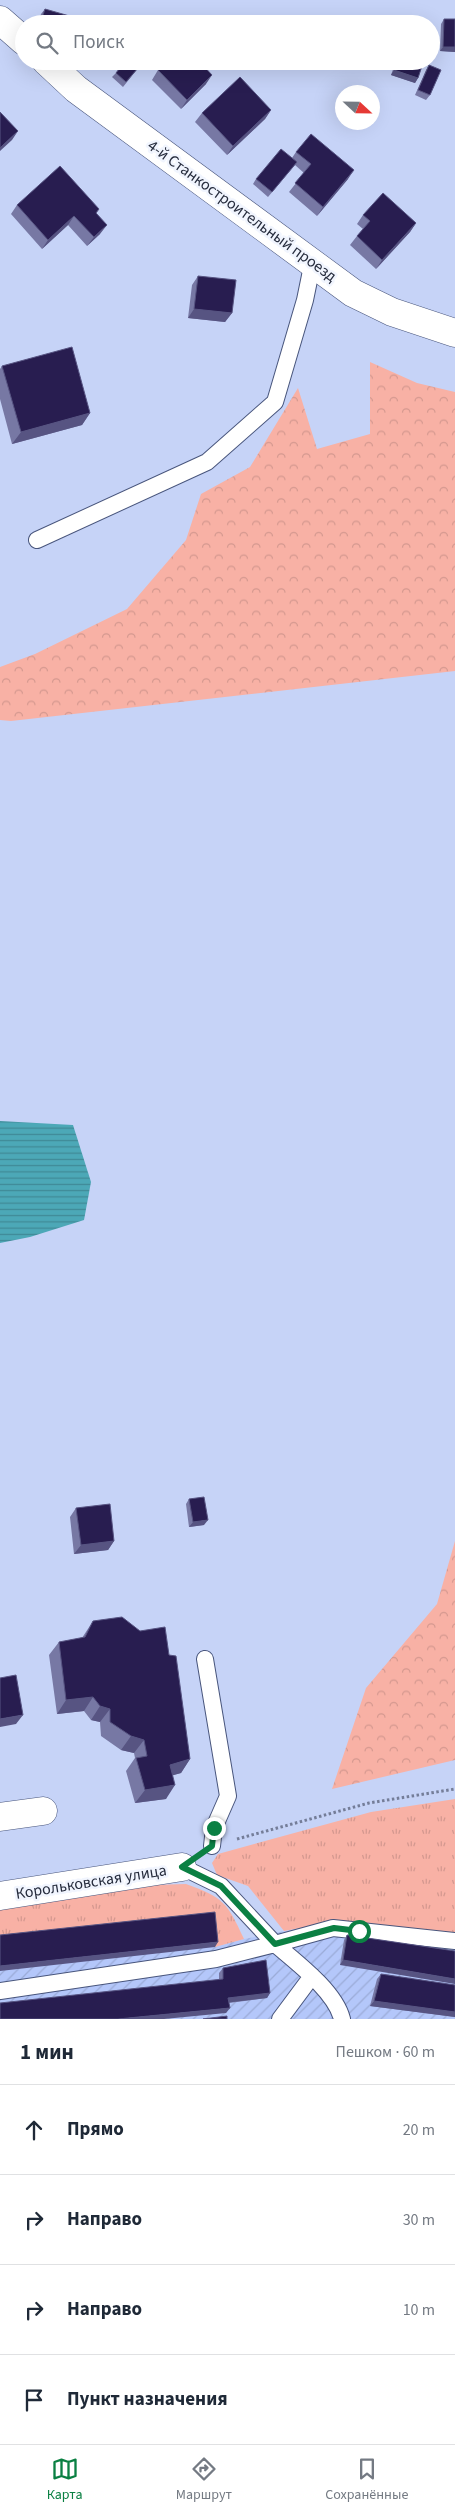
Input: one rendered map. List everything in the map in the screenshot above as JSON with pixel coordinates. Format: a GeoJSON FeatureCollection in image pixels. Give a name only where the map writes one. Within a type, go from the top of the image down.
{"type":"FeatureCollection","features":[{"type":"Feature","properties":{"kind":"street"},"geometry":{"type":"LineString","coordinates":[[0,20],[15,33]]}},
{"type":"Feature","properties":{"kind":"street","name":"4-й Станкостроительный проезд"},"geometry":{"type":"LineString","coordinates":[[56,70],[76,89],[353,293],[392,312],[455,333]]}},
{"type":"Feature","properties":{"kind":"street"},"geometry":{"type":"LineString","coordinates":[[0,1817],[43,1811]]}},
{"type":"Feature","properties":{"kind":"street","name":"Корольковская улица"},"geometry":{"type":"LineString","coordinates":[[0,1896],[182,1867]]}},
{"type":"Feature","properties":{"kind":"lane"},"geometry":{"type":"LineString","coordinates":[[37,540],[207,462],[275,402],[305,300],[312,261]]}},
{"type":"Feature","properties":{"kind":"lane"},"geometry":{"type":"LineString","coordinates":[[205,1659],[228,1796],[214,1828],[212,1846]]}},
{"type":"Feature","properties":{"kind":"lane"},"geometry":{"type":"LineString","coordinates":[[182,1867],[221,1886],[275,1944],[312,1976],[340,2010],[342,2019]]}},
{"type":"Feature","properties":{"kind":"lane"},"geometry":{"type":"LineString","coordinates":[[0,1991],[216,1958],[334,1928],[455,1941]]}},
{"type":"Feature","properties":{"kind":"lane"},"geometry":{"type":"LineString","coordinates":[[280,2019],[312,1976]]}},
{"type":"Feature","properties":{"kind":"path"},"geometry":{"type":"LineString","coordinates":[[212,1846],[369,1802],[455,1790]]}},
{"type":"Feature","properties":{"kind":"shaded area"},"geometry":{"type":"Polygon","coordinates":[[[0,1121],[73,1125],[91,1182],[84,1220],[30,1237],[0,1243],[0,1121]]]}},
{"type":"Feature","properties":{"kind":"shaded area"},"geometry":{"type":"Polygon","coordinates":[[[337,1921],[455,1933],[455,2019],[0,2019],[0,1939],[215,1947],[244,1939],[337,1921]]]}},
{"type":"Feature","properties":{"kind":"green space"},"geometry":{"type":"Polygon","coordinates":[[[370,362],[417,383],[455,392],[455,671],[11,721],[0,720],[0,667],[35,654],[127,609],[186,540],[201,494],[250,467],[298,388],[317,449],[370,434],[370,362]]]}},
{"type":"Feature","properties":{"kind":"green space"},"geometry":{"type":"Polygon","coordinates":[[[455,1541],[455,1760],[332,1789],[366,1688],[437,1604],[455,1541]]]}},
{"type":"Feature","properties":{"kind":"green space"},"geometry":{"type":"Polygon","coordinates":[[[455,1799],[455,1933],[337,1921],[284,1931],[248,1886],[217,1875],[212,1863],[218,1854],[371,1812],[455,1799]]]}},
{"type":"Feature","properties":{"kind":"green space"},"geometry":{"type":"Polygon","coordinates":[[[186,1884],[209,1893],[223,1903],[233,1917],[244,1939],[215,1947],[211,1917],[0,1939],[0,1905],[152,1885],[186,1884]]]}},
{"type":"Feature","properties":{"kind":"building"},"geometry":{"type":"Polygon","coordinates":[[[45,9],[66,15],[43,15],[45,9]]]}},
{"type":"Feature","properties":{"kind":"building"},"geometry":{"type":"Polygon","coordinates":[[[444,19],[455,19],[455,47],[443,47],[444,19]]]}},
{"type":"Feature","properties":{"kind":"building"},"geometry":{"type":"Polygon","coordinates":[[[118,70],[136,70],[126,82],[116,73],[118,70]]]}},
{"type":"Feature","properties":{"kind":"building"},"geometry":{"type":"Polygon","coordinates":[[[158,70],[207,70],[212,75],[187,100],[158,70]]]}},
{"type":"Feature","properties":{"kind":"building"},"geometry":{"type":"Polygon","coordinates":[[[394,70],[421,70],[418,78],[394,70]]]}},
{"type":"Feature","properties":{"kind":"building"},"geometry":{"type":"Polygon","coordinates":[[[427,70],[441,70],[430,95],[418,90],[427,70]]]}},
{"type":"Feature","properties":{"kind":"building"},"geometry":{"type":"Polygon","coordinates":[[[240,77],[271,110],[233,146],[202,113],[240,77]]]}},
{"type":"Feature","properties":{"kind":"building"},"geometry":{"type":"Polygon","coordinates":[[[0,112],[18,131],[0,148],[0,112]]]}},
{"type":"Feature","properties":{"kind":"building"},"geometry":{"type":"Polygon","coordinates":[[[311,134],[354,170],[323,207],[295,183],[311,164],[296,152],[311,134]]]}},
{"type":"Feature","properties":{"kind":"building"},"geometry":{"type":"Polygon","coordinates":[[[281,149],[297,162],[272,192],[256,179],[281,149]]]}},
{"type":"Feature","properties":{"kind":"building"},"geometry":{"type":"Polygon","coordinates":[[[60,166],[99,209],[96,213],[107,225],[94,237],[74,216],[48,240],[17,205],[60,166]]]}},
{"type":"Feature","properties":{"kind":"building"},"geometry":{"type":"Polygon","coordinates":[[[383,193],[416,223],[382,260],[357,236],[370,221],[363,215],[383,193]]]}},
{"type":"Feature","properties":{"kind":"building"},"geometry":{"type":"Polygon","coordinates":[[[198,276],[236,280],[232,313],[194,309],[198,276]]]}},
{"type":"Feature","properties":{"kind":"building"},"geometry":{"type":"Polygon","coordinates":[[[72,347],[90,413],[21,432],[2,366],[72,347]]]}},
{"type":"Feature","properties":{"kind":"building"},"geometry":{"type":"Polygon","coordinates":[[[204,1497],[208,1520],[193,1522],[189,1499],[204,1497]]]}},
{"type":"Feature","properties":{"kind":"building"},"geometry":{"type":"Polygon","coordinates":[[[110,1504],[114,1541],[81,1545],[76,1508],[110,1504]]]}},
{"type":"Feature","properties":{"kind":"building"},"geometry":{"type":"Polygon","coordinates":[[[122,1617],[140,1631],[165,1627],[169,1655],[176,1656],[190,1759],[170,1765],[175,1785],[145,1790],[136,1758],[147,1756],[144,1740],[131,1736],[110,1722],[110,1709],[100,1706],[93,1697],[66,1700],[59,1642],[85,1637],[93,1621],[122,1617]]]}},
{"type":"Feature","properties":{"kind":"building"},"geometry":{"type":"Polygon","coordinates":[[[16,1675],[23,1715],[0,1719],[0,1678],[16,1675]]]}},
{"type":"Feature","properties":{"kind":"building"},"geometry":{"type":"Polygon","coordinates":[[[215,1912],[218,1942],[0,1966],[0,1935],[215,1912]]]}},
{"type":"Feature","properties":{"kind":"building"},"geometry":{"type":"Polygon","coordinates":[[[347,1935],[455,1951],[455,1979],[343,1960],[347,1935]]]}},
{"type":"Feature","properties":{"kind":"building"},"geometry":{"type":"Polygon","coordinates":[[[266,1960],[270,1993],[228,1998],[230,2008],[118,2019],[0,2019],[0,2003],[223,1979],[223,1968],[266,1960]]]}},
{"type":"Feature","properties":{"kind":"building"},"geometry":{"type":"Polygon","coordinates":[[[381,1974],[455,1985],[455,2012],[374,2001],[381,1974]]]}},
{"type":"Feature","properties":{"kind":"building"},"geometry":{"type":"Polygon","coordinates":[[[227,2016],[227,2019],[203,2019],[227,2016]]]}},
{"type":"Feature","properties":{"kind":"route"},"geometry":{"type":"LineString","coordinates":[[214,1828],[212,1846],[182,1867],[221,1886],[275,1944],[334,1928],[359,1931]]}}]}
